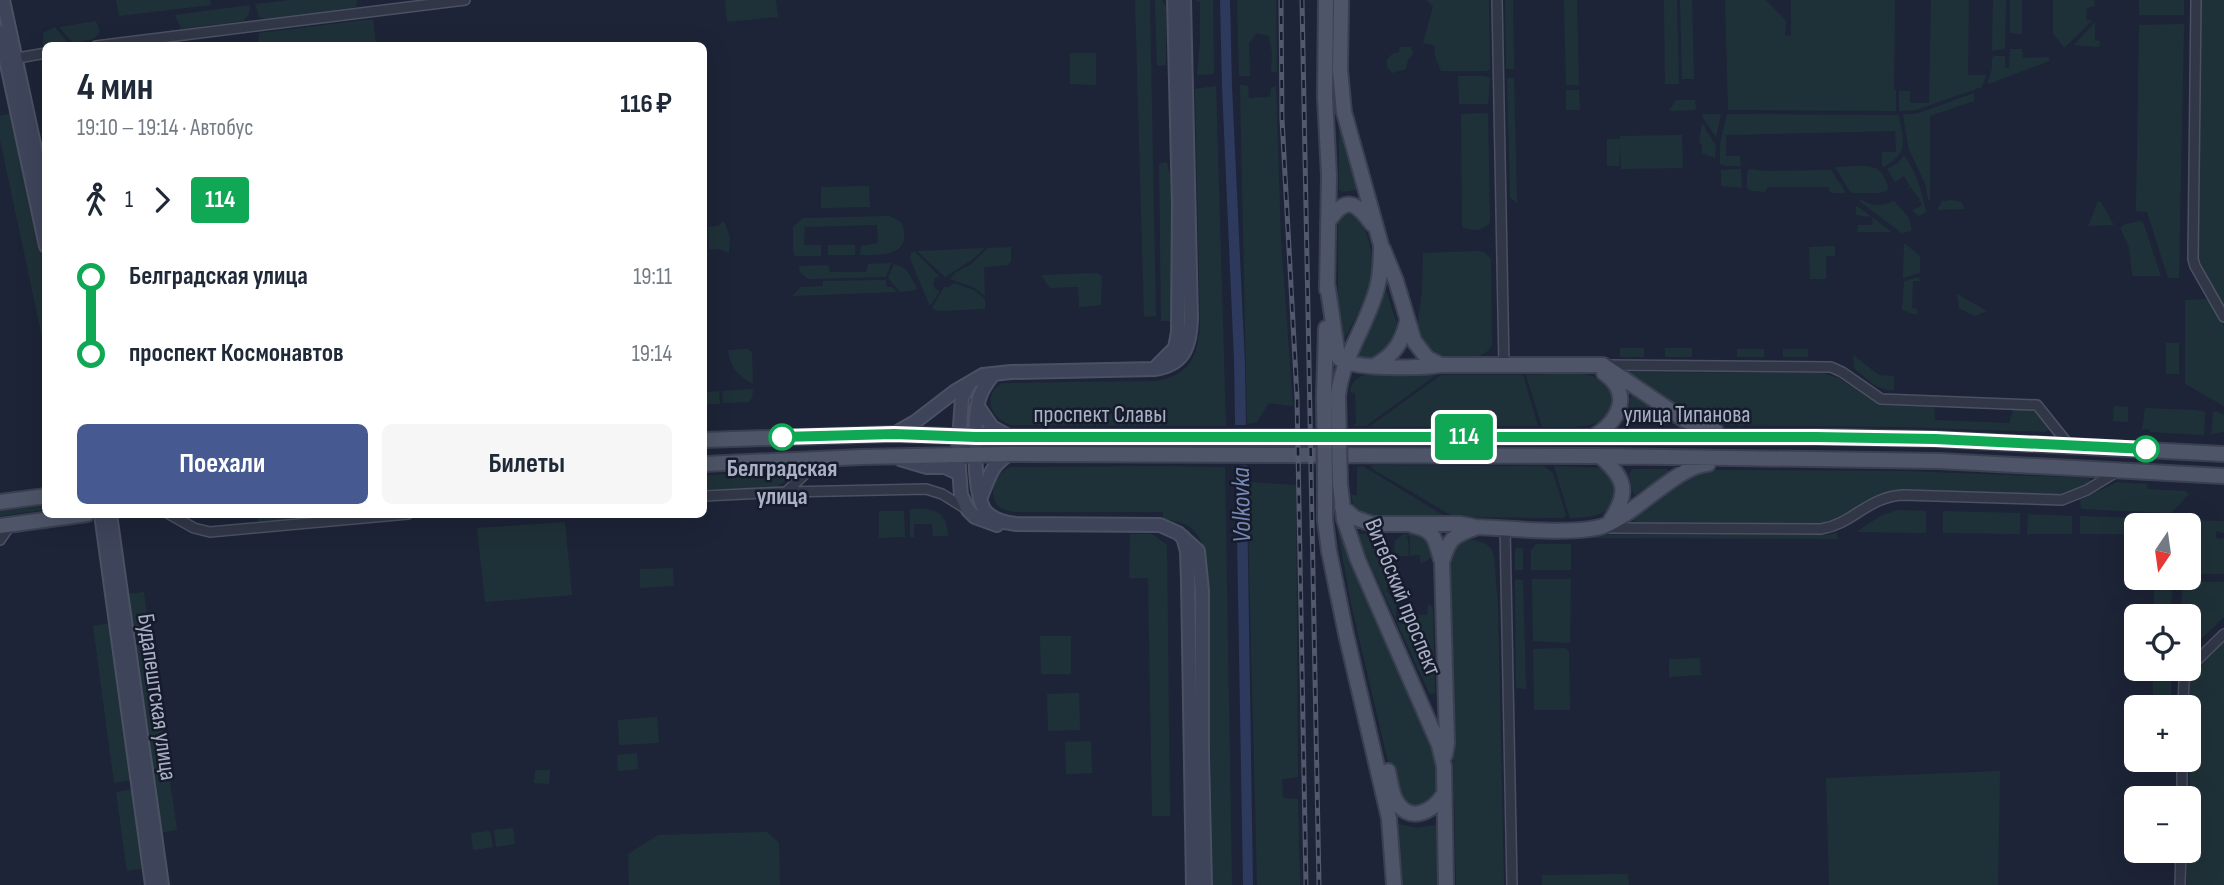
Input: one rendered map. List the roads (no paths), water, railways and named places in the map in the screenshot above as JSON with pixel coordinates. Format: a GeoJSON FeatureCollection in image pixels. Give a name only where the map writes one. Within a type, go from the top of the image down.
{"type":"FeatureCollection","features":[{"type":"Feature","properties":{"kind":"main road","name":"Витебский проспект"},"geometry":{"type":"LineString","coordinates":[[1326,0],[1327,283],[1333,484],[1325,520],[1346,634],[1389,818],[1394,885]]}},
{"type":"Feature","properties":{"kind":"main road","name":"Витебский проспект"},"geometry":{"type":"LineString","coordinates":[[1331,396],[1381,273],[1379,238],[1342,102],[1341,0]]}},
{"type":"Feature","properties":{"kind":"main road"},"geometry":{"type":"LineString","coordinates":[[1328,222],[1341,206],[1355,205],[1363,211],[1379,238],[1417,347],[1427,358],[1441,365]]}},
{"type":"Feature","properties":{"kind":"main road"},"geometry":{"type":"LineString","coordinates":[[1327,283],[1336,352],[1345,362],[1402,368],[1441,365],[1596,366],[1698,427],[1714,431],[1741,431],[1752,437]]}},
{"type":"Feature","properties":{"kind":"main road"},"geometry":{"type":"LineString","coordinates":[[1376,365],[1391,356],[1397,348],[1408,321]]}},
{"type":"Feature","properties":{"kind":"main road"},"geometry":{"type":"LineString","coordinates":[[1592,438],[1613,421],[1620,401],[1614,383],[1596,366]]}},
{"type":"Feature","properties":{"kind":"main road","name":"проспект Славы"},"geometry":{"type":"LineString","coordinates":[[707,440],[894,434],[976,437],[1255,436]]}},
{"type":"Feature","properties":{"kind":"main road","name":"улица Типанова"},"geometry":{"type":"LineString","coordinates":[[1255,436],[1935,439],[2224,454]]}},
{"type":"Feature","properties":{"kind":"main road","name":"проспект Славы"},"geometry":{"type":"LineString","coordinates":[[707,464],[1010,454],[1305,454]]}},
{"type":"Feature","properties":{"kind":"main road","name":"улица Типанова"},"geometry":{"type":"LineString","coordinates":[[1305,454],[1940,461],[2224,476]]}},
{"type":"Feature","properties":{"kind":"main road"},"geometry":{"type":"LineString","coordinates":[[1600,456],[1618,474],[1623,486],[1622,500],[1608,526]]}},
{"type":"Feature","properties":{"kind":"main road"},"geometry":{"type":"LineString","coordinates":[[1342,507],[1362,522],[1592,529],[1608,526],[1692,468],[1704,464],[1741,465],[1752,460]]}},
{"type":"Feature","properties":{"kind":"main road","name":"Витебский проспект"},"geometry":{"type":"LineString","coordinates":[[1333,484],[1358,561],[1434,731],[1444,766],[1446,885]]}},
{"type":"Feature","properties":{"kind":"main road"},"geometry":{"type":"LineString","coordinates":[[0,502],[42,497]]}},
{"type":"Feature","properties":{"kind":"main road"},"geometry":{"type":"LineString","coordinates":[[6,525],[58,518]]}},
{"type":"Feature","properties":{"kind":"main road"},"geometry":{"type":"LineString","coordinates":[[1405,524],[1430,532],[1436,541],[1441,562],[1447,743],[1444,766]]}},
{"type":"Feature","properties":{"kind":"main road"},"geometry":{"type":"LineString","coordinates":[[1441,562],[1451,539],[1476,527]]}},
{"type":"Feature","properties":{"kind":"main road"},"geometry":{"type":"LineString","coordinates":[[1372,746],[1386,765],[1395,799],[1401,808],[1410,813],[1424,813],[1438,803],[1444,794]]}},
{"type":"Feature","properties":{"kind":"street"},"geometry":{"type":"LineString","coordinates":[[3,0],[7,59],[42,227]]}},
{"type":"Feature","properties":{"kind":"street"},"geometry":{"type":"LineString","coordinates":[[128,42],[465,0]]}},
{"type":"Feature","properties":{"kind":"street"},"geometry":{"type":"LineString","coordinates":[[1154,369],[1175,348],[1178,332],[1174,0]]}},
{"type":"Feature","properties":{"kind":"street"},"geometry":{"type":"LineString","coordinates":[[1154,369],[1174,364],[1181,358],[1191,327],[1184,0]]}},
{"type":"Feature","properties":{"kind":"street"},"geometry":{"type":"LineString","coordinates":[[1497,0],[1504,365]]}},
{"type":"Feature","properties":{"kind":"street"},"geometry":{"type":"LineString","coordinates":[[2196,0],[2193,259],[2224,317]]}},
{"type":"Feature","properties":{"kind":"street"},"geometry":{"type":"LineString","coordinates":[[0,32],[42,186]]}},
{"type":"Feature","properties":{"kind":"street"},"geometry":{"type":"LineString","coordinates":[[7,59],[42,54]]}},
{"type":"Feature","properties":{"kind":"street","name":"улица Типанова"},"geometry":{"type":"LineString","coordinates":[[1596,366],[1831,367],[1881,399],[2037,404],[2069,445]]}},
{"type":"Feature","properties":{"kind":"street","name":"проспект Славы"},"geometry":{"type":"LineString","coordinates":[[894,434],[983,375],[1154,369]]}},
{"type":"Feature","properties":{"kind":"street"},"geometry":{"type":"LineString","coordinates":[[993,375],[982,390],[978,404],[976,455],[979,496],[987,514],[1001,522],[1016,524]]}},
{"type":"Feature","properties":{"kind":"street"},"geometry":{"type":"LineString","coordinates":[[968,510],[961,495],[958,455],[962,398],[970,383]]}},
{"type":"Feature","properties":{"kind":"street"},"geometry":{"type":"LineString","coordinates":[[978,404],[992,427],[1010,437]]}},
{"type":"Feature","properties":{"kind":"street"},"geometry":{"type":"LineString","coordinates":[[979,496],[990,470],[1010,454]]}},
{"type":"Feature","properties":{"kind":"street"},"geometry":{"type":"LineString","coordinates":[[893,456],[927,467],[945,467],[958,473]]}},
{"type":"Feature","properties":{"kind":"street"},"geometry":{"type":"LineString","coordinates":[[786,492],[820,460]]}},
{"type":"Feature","properties":{"kind":"street"},"geometry":{"type":"LineString","coordinates":[[1608,526],[1821,528],[1833,526],[1875,501],[1894,496],[2049,500],[2072,497],[2087,491],[2120,471]]}},
{"type":"Feature","properties":{"kind":"street"},"geometry":{"type":"LineString","coordinates":[[707,496],[926,489],[942,494],[975,517],[998,525],[1152,524],[1169,528],[1183,537],[1198,551],[1202,578],[1205,885]]}},
{"type":"Feature","properties":{"kind":"street"},"geometry":{"type":"LineString","coordinates":[[961,495],[972,498],[979,496]]}},
{"type":"Feature","properties":{"kind":"street","name":"Будапештская улица"},"geometry":{"type":"LineString","coordinates":[[101,518],[152,885]]}},
{"type":"Feature","properties":{"kind":"street","name":"Будапештская улица"},"geometry":{"type":"LineString","coordinates":[[111,518],[162,885]]}},
{"type":"Feature","properties":{"kind":"street"},"geometry":{"type":"LineString","coordinates":[[176,518],[194,528],[210,532],[364,518]]}},
{"type":"Feature","properties":{"kind":"street"},"geometry":{"type":"LineString","coordinates":[[0,540],[6,525]]}},
{"type":"Feature","properties":{"kind":"street"},"geometry":{"type":"LineString","coordinates":[[1504,528],[1512,885]]}},
{"type":"Feature","properties":{"kind":"street"},"geometry":{"type":"LineString","coordinates":[[1183,537],[1188,574],[1194,885]]}},
{"type":"Feature","properties":{"kind":"street"},"geometry":{"type":"LineString","coordinates":[[2201,656],[2224,634]]}},
{"type":"Feature","properties":{"kind":"street"},"geometry":{"type":"LineString","coordinates":[[2180,885],[2181,863]]}},
{"type":"Feature","properties":{"kind":"water","name":"Volkovka"},"geometry":{"type":"Polygon","coordinates":[[[1220,0],[1230,0],[1245,364],[1253,885],[1243,885],[1234,360],[1220,0]]]}},
{"type":"Feature","properties":{"kind":"railway"},"geometry":{"type":"LineString","coordinates":[[1281,0],[1282,119],[1297,397],[1306,885]]}},
{"type":"Feature","properties":{"kind":"railway"},"geometry":{"type":"LineString","coordinates":[[1302,0],[1319,885]]}},
{"type":"Feature","properties":{"kind":"place","name":"Белградская улица"},"geometry":{"type":"Point","coordinates":[782,437]}}]}
